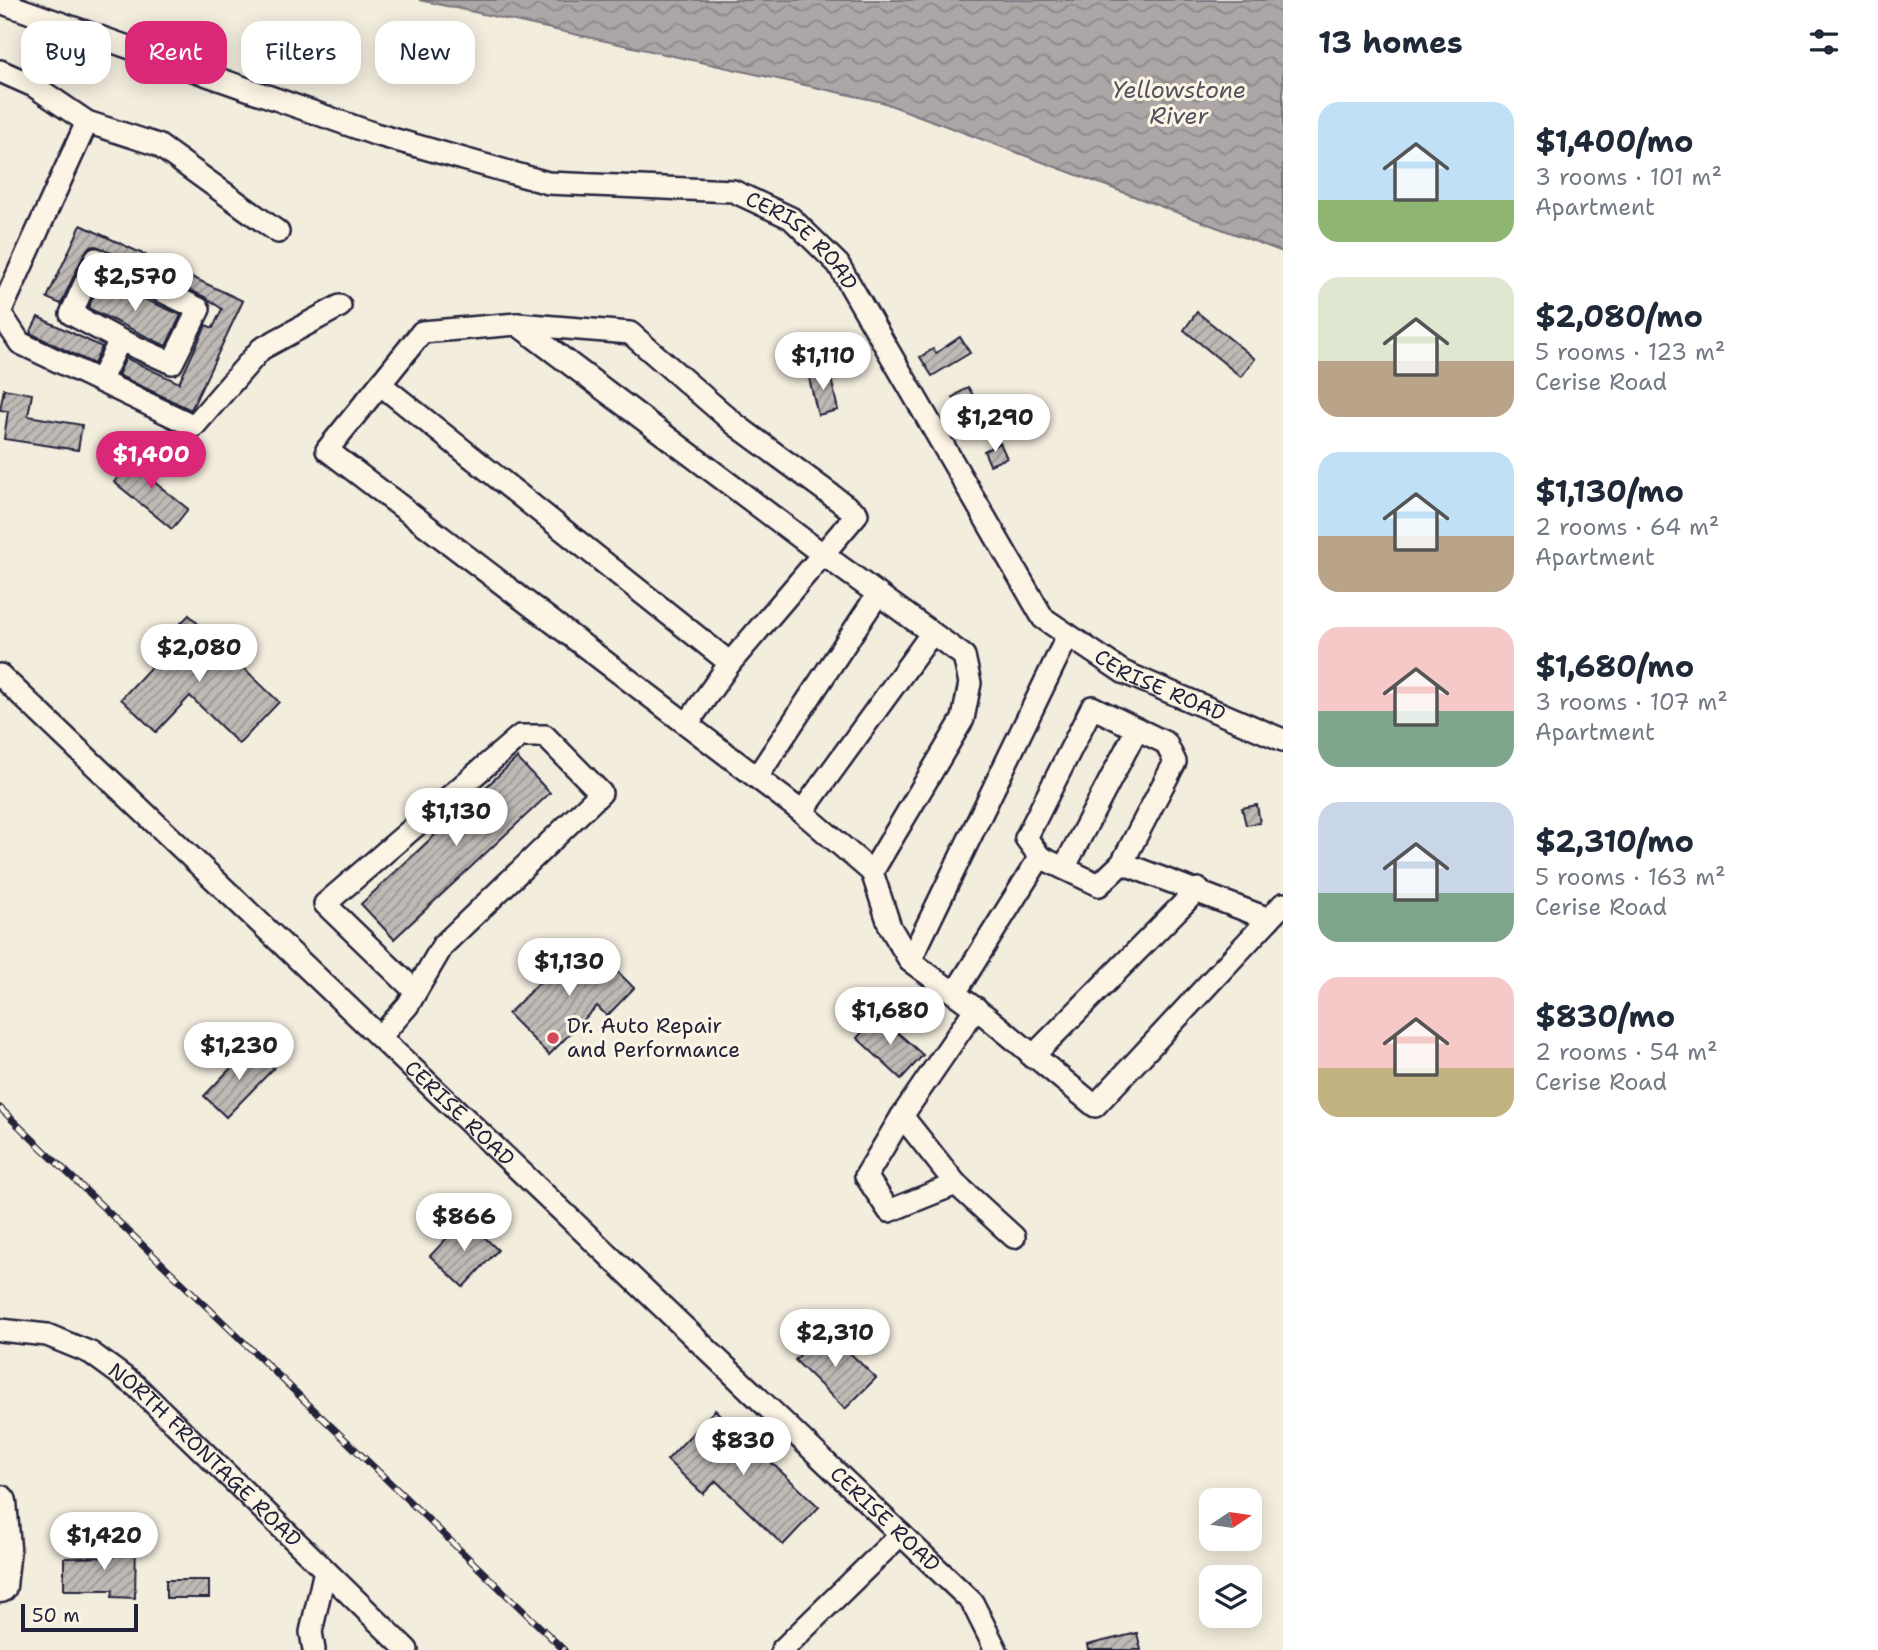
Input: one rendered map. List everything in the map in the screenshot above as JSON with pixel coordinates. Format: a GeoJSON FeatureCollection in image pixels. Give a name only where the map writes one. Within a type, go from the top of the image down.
{"type":"FeatureCollection","features":[{"type":"Feature","properties":{"kind":"highway"},"geometry":{"type":"LineString","coordinates":[[0,1502],[4,1548],[0,1586]]}},
{"type":"Feature","properties":{"kind":"street","name":"CERISE ROAD"},"geometry":{"type":"LineString","coordinates":[[0,2],[375,134],[548,183],[733,191],[791,218],[838,264],[1042,618],[1123,672],[1283,740]]}},
{"type":"Feature","properties":{"kind":"street"},"geometry":{"type":"LineString","coordinates":[[0,71],[34,86],[86,122],[158,145],[278,232]]}},
{"type":"Feature","properties":{"kind":"street"},"geometry":{"type":"LineString","coordinates":[[86,122],[1,314],[20,343],[194,426],[261,348],[340,306]]}},
{"type":"Feature","properties":{"kind":"street"},"geometry":{"type":"LineString","coordinates":[[96,259],[199,309],[172,363],[120,340],[71,314],[96,259]]}},
{"type":"Feature","properties":{"kind":"street"},"geometry":{"type":"LineString","coordinates":[[517,324],[821,553],[964,656],[970,683],[963,719],[872,873]]}},
{"type":"Feature","properties":{"kind":"street"},"geometry":{"type":"LineString","coordinates":[[687,724],[730,663],[857,514],[736,425],[630,333],[517,324],[422,332],[327,450],[802,812],[872,873],[890,927],[910,961],[976,1008],[1032,1057],[1095,1106],[1276,911],[1198,889],[1122,863]]}},
{"type":"Feature","properties":{"kind":"street"},"geometry":{"type":"LineString","coordinates":[[100,381],[120,340]]}},
{"type":"Feature","properties":{"kind":"street"},"geometry":{"type":"LineString","coordinates":[[380,384],[730,663]]}},
{"type":"Feature","properties":{"kind":"street"},"geometry":{"type":"LineString","coordinates":[[757,777],[878,594]]}},
{"type":"Feature","properties":{"kind":"street"},"geometry":{"type":"LineString","coordinates":[[802,812],[932,633]]}},
{"type":"Feature","properties":{"kind":"street"},"geometry":{"type":"LineString","coordinates":[[910,961],[1068,635]]}},
{"type":"Feature","properties":{"kind":"street","name":"CERISE ROAD"},"geometry":{"type":"LineString","coordinates":[[0,675],[972,1602],[996,1650]]}},
{"type":"Feature","properties":{"kind":"street"},"geometry":{"type":"LineString","coordinates":[[1092,707],[1137,729],[1166,743],[1175,762],[1122,863],[1100,885],[1040,857],[1027,838],[1092,707]]}},
{"type":"Feature","properties":{"kind":"street"},"geometry":{"type":"LineString","coordinates":[[1064,868],[1137,729]]}},
{"type":"Feature","properties":{"kind":"street"},"geometry":{"type":"LineString","coordinates":[[380,1037],[408,1004],[443,945],[601,793],[545,736],[520,736],[325,904],[415,991]]}},
{"type":"Feature","properties":{"kind":"street"},"geometry":{"type":"LineString","coordinates":[[955,993],[1040,857]]}},
{"type":"Feature","properties":{"kind":"street"},"geometry":{"type":"LineString","coordinates":[[1032,1057],[1198,889]]}},
{"type":"Feature","properties":{"kind":"street"},"geometry":{"type":"LineString","coordinates":[[956,1184],[889,1211],[866,1176],[902,1115],[976,1008]]}},
{"type":"Feature","properties":{"kind":"street"},"geometry":{"type":"LineString","coordinates":[[902,1115],[956,1184],[1014,1237]]}},
{"type":"Feature","properties":{"kind":"street","name":"NORTH FRONTAGE ROAD"},"geometry":{"type":"LineString","coordinates":[[0,1330],[47,1335],[91,1353],[152,1401],[407,1650]]}},
{"type":"Feature","properties":{"kind":"street"},"geometry":{"type":"LineString","coordinates":[[782,1650],[901,1534]]}},
{"type":"Feature","properties":{"kind":"street"},"geometry":{"type":"LineString","coordinates":[[314,1650],[311,1632],[325,1570]]}},
{"type":"Feature","properties":{"kind":"water","name":"Yellowstone River"},"geometry":{"type":"Polygon","coordinates":[[[419,0],[1283,0],[1283,252],[882,102],[419,0]]]}},
{"type":"Feature","properties":{"kind":"building"},"geometry":{"type":"Polygon","coordinates":[[[81,225],[243,301],[191,410],[118,375],[126,358],[179,383],[206,325],[213,328],[222,309],[205,297],[96,246],[89,247],[84,254],[61,304],[47,298],[81,225]]]}},
{"type":"Feature","properties":{"kind":"building"},"geometry":{"type":"Polygon","coordinates":[[[101,280],[181,315],[166,346],[88,308],[101,280]]]}},
{"type":"Feature","properties":{"kind":"building"},"geometry":{"type":"Polygon","coordinates":[[[1197,312],[1255,359],[1241,377],[1184,330],[1197,312]]]}},
{"type":"Feature","properties":{"kind":"building"},"geometry":{"type":"Polygon","coordinates":[[[38,317],[102,347],[94,364],[30,333],[38,317]]]}},
{"type":"Feature","properties":{"kind":"building"},"geometry":{"type":"Polygon","coordinates":[[[960,337],[970,353],[932,376],[920,357],[933,349],[936,353],[960,337]]]}},
{"type":"Feature","properties":{"kind":"building"},"geometry":{"type":"Polygon","coordinates":[[[829,369],[838,410],[818,415],[808,374],[829,369]]]}},
{"type":"Feature","properties":{"kind":"building"},"geometry":{"type":"Polygon","coordinates":[[[968,387],[984,413],[968,422],[953,397],[968,387]]]}},
{"type":"Feature","properties":{"kind":"building"},"geometry":{"type":"Polygon","coordinates":[[[4,389],[32,394],[28,416],[82,425],[78,450],[4,439],[8,411],[0,410],[4,389]]]}},
{"type":"Feature","properties":{"kind":"building"},"geometry":{"type":"Polygon","coordinates":[[[1000,443],[1007,458],[990,465],[984,451],[1000,443]]]}},
{"type":"Feature","properties":{"kind":"building"},"geometry":{"type":"Polygon","coordinates":[[[151,450],[162,460],[148,477],[188,509],[172,529],[114,482],[130,462],[137,467],[151,450]]]}},
{"type":"Feature","properties":{"kind":"building"},"geometry":{"type":"Polygon","coordinates":[[[189,615],[279,702],[239,744],[190,696],[156,732],[121,699],[151,667],[145,660],[189,615]]]}},
{"type":"Feature","properties":{"kind":"building"},"geometry":{"type":"Polygon","coordinates":[[[517,758],[550,793],[394,939],[361,904],[517,758]]]}},
{"type":"Feature","properties":{"kind":"building"},"geometry":{"type":"Polygon","coordinates":[[[1257,805],[1260,823],[1246,825],[1242,808],[1257,805]]]}},
{"type":"Feature","properties":{"kind":"building"},"geometry":{"type":"Polygon","coordinates":[[[579,942],[614,976],[618,972],[634,988],[607,1016],[597,1006],[549,1055],[508,1014],[579,942]]]}},
{"type":"Feature","properties":{"kind":"building"},"geometry":{"type":"Polygon","coordinates":[[[878,1015],[923,1055],[901,1079],[857,1038],[878,1015]]]}},
{"type":"Feature","properties":{"kind":"building"},"geometry":{"type":"Polygon","coordinates":[[[251,1047],[274,1068],[226,1117],[204,1096],[251,1047]]]}},
{"type":"Feature","properties":{"kind":"building"},"geometry":{"type":"Polygon","coordinates":[[[465,1219],[498,1250],[463,1287],[430,1256],[465,1219]]]}},
{"type":"Feature","properties":{"kind":"building"},"geometry":{"type":"Polygon","coordinates":[[[825,1329],[876,1378],[845,1409],[795,1360],[825,1329]]]}},
{"type":"Feature","properties":{"kind":"building"},"geometry":{"type":"Polygon","coordinates":[[[715,1410],[819,1507],[783,1545],[716,1481],[703,1494],[667,1460],[715,1410]]]}},
{"type":"Feature","properties":{"kind":"building"},"geometry":{"type":"Polygon","coordinates":[[[113,1541],[136,1541],[135,1598],[112,1597],[113,1590],[64,1590],[64,1558],[113,1557],[113,1541]]]}},
{"type":"Feature","properties":{"kind":"building"},"geometry":{"type":"Polygon","coordinates":[[[166,1580],[209,1580],[209,1598],[166,1598],[166,1580]]]}},
{"type":"Feature","properties":{"kind":"building"},"geometry":{"type":"Polygon","coordinates":[[[1137,1633],[1141,1650],[1088,1650],[1087,1645],[1137,1633]]]}},
{"type":"Feature","properties":{"kind":"railway"},"geometry":{"type":"LineString","coordinates":[[0,1108],[564,1650]]}},
{"type":"Feature","properties":{"kind":"place","name":"Dr. Auto Repair and Performance"},"geometry":{"type":"Point","coordinates":[553,1038]}}]}
